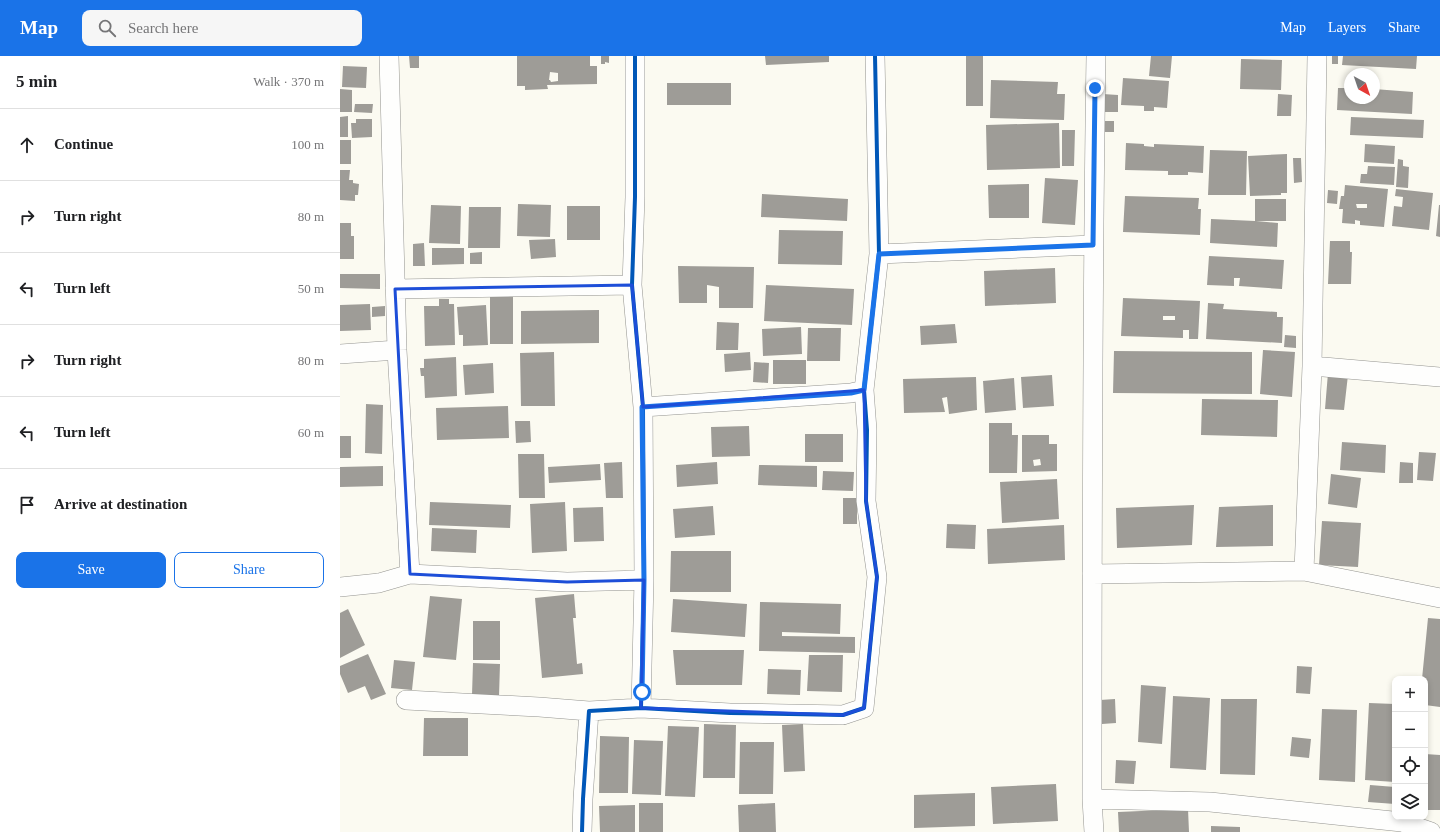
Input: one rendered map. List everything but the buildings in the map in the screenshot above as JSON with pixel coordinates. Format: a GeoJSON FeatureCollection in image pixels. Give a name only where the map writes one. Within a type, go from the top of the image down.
{"type":"FeatureCollection","features":[{"type":"Feature","properties":{"kind":"street"},"geometry":{"type":"LineString","coordinates":[[389,56],[397,350],[410,574]]}},
{"type":"Feature","properties":{"kind":"street"},"geometry":{"type":"LineString","coordinates":[[635,56],[635,196],[632,285],[642,407],[644,580],[641,708]]}},
{"type":"Feature","properties":{"kind":"street"},"geometry":{"type":"LineString","coordinates":[[406,700],[589,711],[641,708],[730,713],[843,715],[864,708],[877,577],[866,501],[867,430],[864,390],[879,254],[875,56]]}},
{"type":"Feature","properties":{"kind":"street"},"geometry":{"type":"LineString","coordinates":[[1094,832],[1092,799],[1092,574],[1093,245],[1096,56]]}},
{"type":"Feature","properties":{"kind":"street"},"geometry":{"type":"LineString","coordinates":[[1304,571],[1312,366],[1317,56]]}},
{"type":"Feature","properties":{"kind":"street"},"geometry":{"type":"LineString","coordinates":[[879,254],[1093,245]]}},
{"type":"Feature","properties":{"kind":"street"},"geometry":{"type":"LineString","coordinates":[[396,289],[632,285]]}},
{"type":"Feature","properties":{"kind":"street"},"geometry":{"type":"LineString","coordinates":[[340,354],[397,350]]}},
{"type":"Feature","properties":{"kind":"street"},"geometry":{"type":"LineString","coordinates":[[1312,366],[1440,377]]}},
{"type":"Feature","properties":{"kind":"street"},"geometry":{"type":"LineString","coordinates":[[642,407],[851,393],[864,390]]}},
{"type":"Feature","properties":{"kind":"street"},"geometry":{"type":"LineString","coordinates":[[1092,574],[1304,571],[1440,598]]}},
{"type":"Feature","properties":{"kind":"street"},"geometry":{"type":"LineString","coordinates":[[340,587],[379,583],[410,574],[567,582],[644,580]]}},
{"type":"Feature","properties":{"kind":"street"},"geometry":{"type":"LineString","coordinates":[[582,832],[589,711]]}},
{"type":"Feature","properties":{"kind":"street"},"geometry":{"type":"LineString","coordinates":[[1092,799],[1210,802],[1402,822],[1431,832]]}},
{"type":"Feature","properties":{"kind":"highlighted area"},"geometry":{"type":"Polygon","coordinates":[[[632,285],[643,407],[864,390],[866,501],[877,577],[864,708],[843,715],[641,708],[644,580],[567,582],[410,574],[395,289],[632,285]]]}},
{"type":"Feature","properties":{"kind":"cycle path"},"geometry":{"type":"LineString","coordinates":[[582,832],[589,711],[641,708],[644,580],[643,407],[632,285],[635,197],[635,56]]}},
{"type":"Feature","properties":{"kind":"cycle path"},"geometry":{"type":"LineString","coordinates":[[641,708],[730,713],[843,715],[864,708],[877,577],[866,501],[867,430],[864,390],[879,254],[875,56]]}},
{"type":"Feature","properties":{"kind":"route"},"geometry":{"type":"LineString","coordinates":[[642,692],[644,580],[642,407],[851,393],[864,390],[879,254],[1093,245],[1095,88]]}}]}
